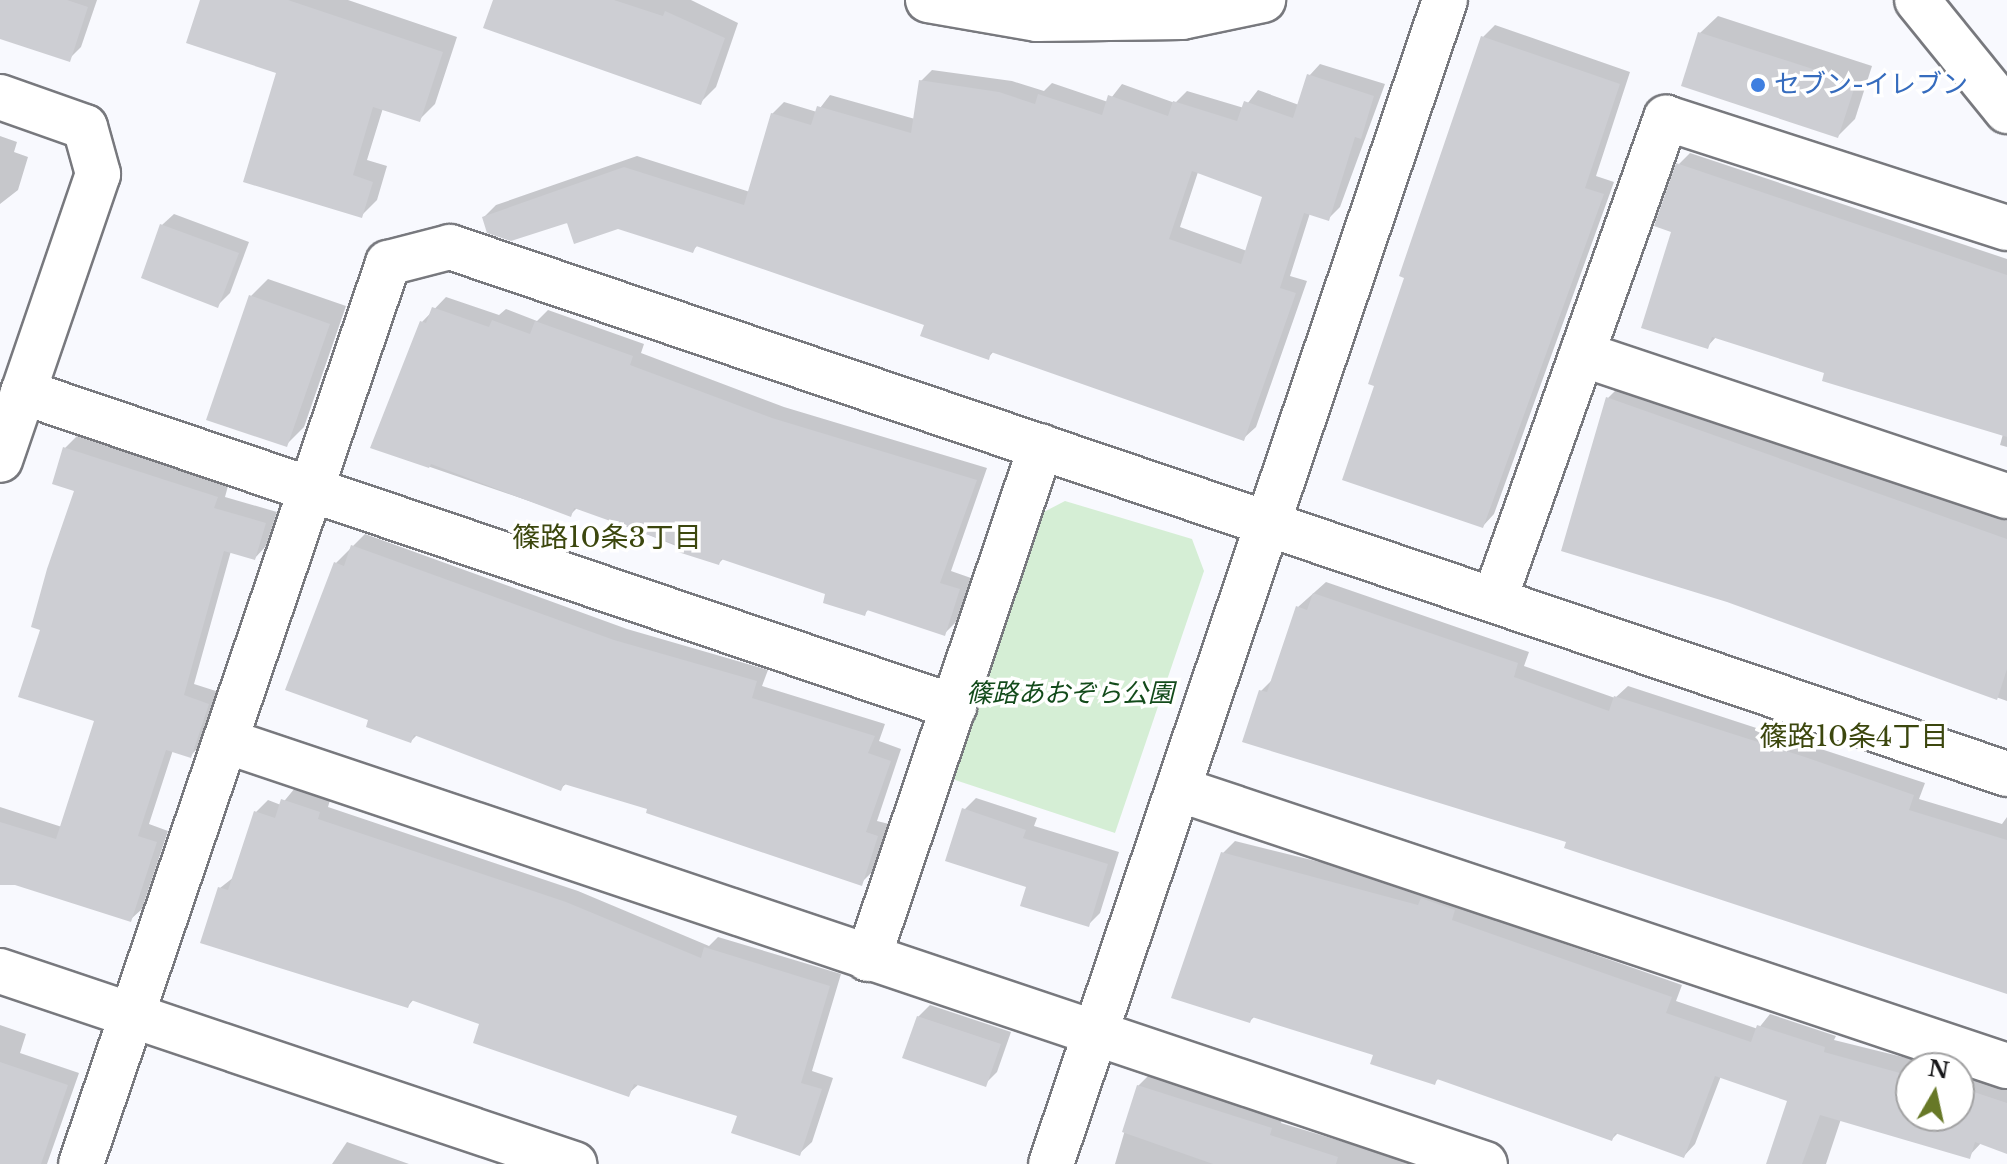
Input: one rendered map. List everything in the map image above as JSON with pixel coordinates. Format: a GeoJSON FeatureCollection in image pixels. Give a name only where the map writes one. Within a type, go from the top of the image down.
{"type":"FeatureCollection","features":[{"type":"Feature","properties":{"kind":"street"},"geometry":{"type":"LineString","coordinates":[[928,0],[1037,19],[1182,17],[1263,0]]}},
{"type":"Feature","properties":{"kind":"street"},"geometry":{"type":"LineString","coordinates":[[1051,1164],[1445,0]]}},
{"type":"Feature","properties":{"kind":"street"},"geometry":{"type":"LineString","coordinates":[[1917,0],[2007,111]]}},
{"type":"Feature","properties":{"kind":"street"},"geometry":{"type":"LineString","coordinates":[[0,97],[85,127],[98,174],[0,460]]}},
{"type":"Feature","properties":{"kind":"street"},"geometry":{"type":"LineString","coordinates":[[1495,598],[1666,118],[2007,228]]}},
{"type":"Feature","properties":{"kind":"street"},"geometry":{"type":"LineString","coordinates":[[81,1164],[388,263],[450,247],[1495,598],[2007,774]]}},
{"type":"Feature","properties":{"kind":"street"},"geometry":{"type":"LineString","coordinates":[[1582,354],[2007,496]]}},
{"type":"Feature","properties":{"kind":"street"},"geometry":{"type":"LineString","coordinates":[[23,392],[954,707]]}},
{"type":"Feature","properties":{"kind":"street"},"geometry":{"type":"LineString","coordinates":[[868,959],[1041,446]]}},
{"type":"Feature","properties":{"kind":"street"},"geometry":{"type":"LineString","coordinates":[[226,741],[1485,1164]]}},
{"type":"Feature","properties":{"kind":"street"},"geometry":{"type":"LineString","coordinates":[[1178,789],[2007,1066]]}},
{"type":"Feature","properties":{"kind":"street"},"geometry":{"type":"LineString","coordinates":[[0,971],[574,1164]]}},
{"type":"Feature","properties":{"kind":"green space","name":"篠路あおぞら公園"},"geometry":{"type":"Polygon","coordinates":[[[1065,501],[1192,539],[1204,571],[1115,833],[949,778],[1038,515],[1065,501]]]}},
{"type":"Feature","properties":{"kind":"building"},"geometry":{"type":"Polygon","coordinates":[[[0,0],[67,0],[88,7],[70,62],[0,39],[0,0]]]}},
{"type":"Feature","properties":{"kind":"building"},"geometry":{"type":"Polygon","coordinates":[[[200,0],[288,0],[443,52],[420,122],[373,107],[353,175],[373,182],[362,218],[243,182],[276,73],[186,43],[200,0]]]}},
{"type":"Feature","properties":{"kind":"building"},"geometry":{"type":"Polygon","coordinates":[[[493,0],[614,0],[663,16],[665,11],[725,38],[701,105],[483,28],[493,0]]]}},
{"type":"Feature","properties":{"kind":"building"},"geometry":{"type":"Polygon","coordinates":[[[1698,32],[1856,83],[1838,138],[1681,86],[1698,32]]]}},
{"type":"Feature","properties":{"kind":"building"},"geometry":{"type":"Polygon","coordinates":[[[1481,36],[1620,84],[1585,188],[1604,194],[1483,528],[1342,480],[1374,386],[1368,384],[1404,278],[1399,276],[1481,36]]]}},
{"type":"Feature","properties":{"kind":"building"},"geometry":{"type":"Polygon","coordinates":[[[1307,74],[1374,96],[1361,139],[1355,137],[1329,221],[1304,213],[1280,288],[1296,293],[1244,441],[991,352],[989,360],[920,336],[924,325],[696,246],[693,253],[618,229],[574,244],[567,223],[511,241],[487,233],[482,217],[624,167],[744,205],[771,113],[811,125],[817,106],[911,133],[919,80],[999,92],[1035,104],[1038,94],[1102,115],[1108,95],[1168,116],[1173,101],[1237,121],[1244,101],[1293,118],[1307,74]],[[1192,171],[1169,239],[1241,264],[1262,197],[1192,171]]]}},
{"type":"Feature","properties":{"kind":"building"},"geometry":{"type":"Polygon","coordinates":[[[1676,163],[2007,275],[2007,437],[1822,381],[1824,373],[1712,337],[1708,349],[1641,328],[1671,232],[1654,226],[1676,163]]]}},
{"type":"Feature","properties":{"kind":"building"},"geometry":{"type":"Polygon","coordinates":[[[160,224],[239,253],[218,308],[141,278],[160,224]]]}},
{"type":"Feature","properties":{"kind":"building"},"geometry":{"type":"Polygon","coordinates":[[[249,295],[330,324],[287,447],[206,420],[249,295]]]}},
{"type":"Feature","properties":{"kind":"building"},"geometry":{"type":"Polygon","coordinates":[[[432,307],[489,327],[492,320],[530,334],[535,321],[633,356],[630,365],[772,418],[977,480],[940,583],[960,589],[945,636],[867,610],[865,616],[823,603],[825,594],[721,559],[719,565],[678,552],[680,546],[574,508],[571,517],[431,464],[429,468],[370,448],[420,321],[426,323],[432,307]]]}},
{"type":"Feature","properties":{"kind":"building"},"geometry":{"type":"Polygon","coordinates":[[[1606,397],[2007,539],[2007,669],[1997,700],[1727,602],[1561,551],[1606,397]]]}},
{"type":"Feature","properties":{"kind":"building"},"geometry":{"type":"Polygon","coordinates":[[[63,447],[218,497],[214,508],[266,523],[255,560],[224,551],[184,695],[209,704],[191,758],[166,750],[138,836],[157,842],[131,922],[15,885],[0,885],[0,822],[56,839],[94,721],[18,697],[40,630],[31,627],[74,491],[52,484],[63,447]]]}},
{"type":"Feature","properties":{"kind":"building"},"geometry":{"type":"Polygon","coordinates":[[[351,545],[614,640],[757,681],[752,698],[875,736],[868,753],[891,761],[866,832],[878,836],[862,886],[646,813],[647,809],[564,784],[561,791],[414,735],[411,743],[366,727],[368,720],[285,690],[334,562],[344,566],[351,545]]]}},
{"type":"Feature","properties":{"kind":"building"},"geometry":{"type":"Polygon","coordinates":[[[1313,593],[1518,663],[1514,677],[1609,711],[1614,696],[1805,757],[1914,795],[1909,810],[2007,840],[2007,994],[1564,848],[1566,842],[1242,742],[1259,690],[1267,692],[1296,606],[1307,610],[1313,593]]]}},
{"type":"Feature","properties":{"kind":"building"},"geometry":{"type":"Polygon","coordinates":[[[281,799],[320,812],[318,819],[566,902],[701,958],[704,947],[830,986],[801,1083],[822,1089],[800,1156],[731,1133],[737,1116],[634,1084],[629,1097],[473,1043],[479,1024],[411,1000],[408,1008],[200,943],[218,887],[228,890],[254,811],[275,818],[281,799]]]}},
{"type":"Feature","properties":{"kind":"building"},"geometry":{"type":"Polygon","coordinates":[[[962,808],[1026,830],[1023,838],[1108,864],[1089,927],[1020,906],[1026,887],[945,861],[962,808]]]}},
{"type":"Feature","properties":{"kind":"building"},"geometry":{"type":"Polygon","coordinates":[[[1221,852],[1418,905],[1421,898],[1455,910],[1452,920],[1672,997],[1666,1013],[1751,1042],[1757,1025],[1825,1047],[1824,1052],[1895,1072],[1895,1132],[1975,1132],[1975,1092],[2007,1103],[2007,1154],[1975,1142],[1970,1159],[1820,1115],[1802,1164],[1766,1164],[1787,1101],[1715,1076],[1684,1158],[1615,1133],[1612,1141],[1437,1079],[1435,1085],[1370,1064],[1373,1055],[1252,1017],[1250,1023],[1171,998],[1221,852]]]}},
{"type":"Feature","properties":{"kind":"building"},"geometry":{"type":"Polygon","coordinates":[[[917,1016],[1001,1044],[986,1087],[902,1058],[917,1016]]]}},
{"type":"Feature","properties":{"kind":"building"},"geometry":{"type":"Polygon","coordinates":[[[0,1062],[68,1085],[41,1164],[0,1164],[0,1062]]]}},
{"type":"Feature","properties":{"kind":"building"},"geometry":{"type":"Polygon","coordinates":[[[1137,1085],[1272,1128],[1270,1135],[1338,1157],[1336,1164],[1213,1164],[1122,1132],[1137,1085]]]}},
{"type":"Feature","properties":{"kind":"place","name":"セブン-イレブン"},"geometry":{"type":"Point","coordinates":[1758,85]}},
{"type":"Feature","properties":{"kind":"district","name":"篠路10条3丁目"},"geometry":{"type":"Point","coordinates":[607,538]}},
{"type":"Feature","properties":{"kind":"district","name":"篠路10条4丁目"},"geometry":{"type":"Point","coordinates":[1854,737]}}]}
